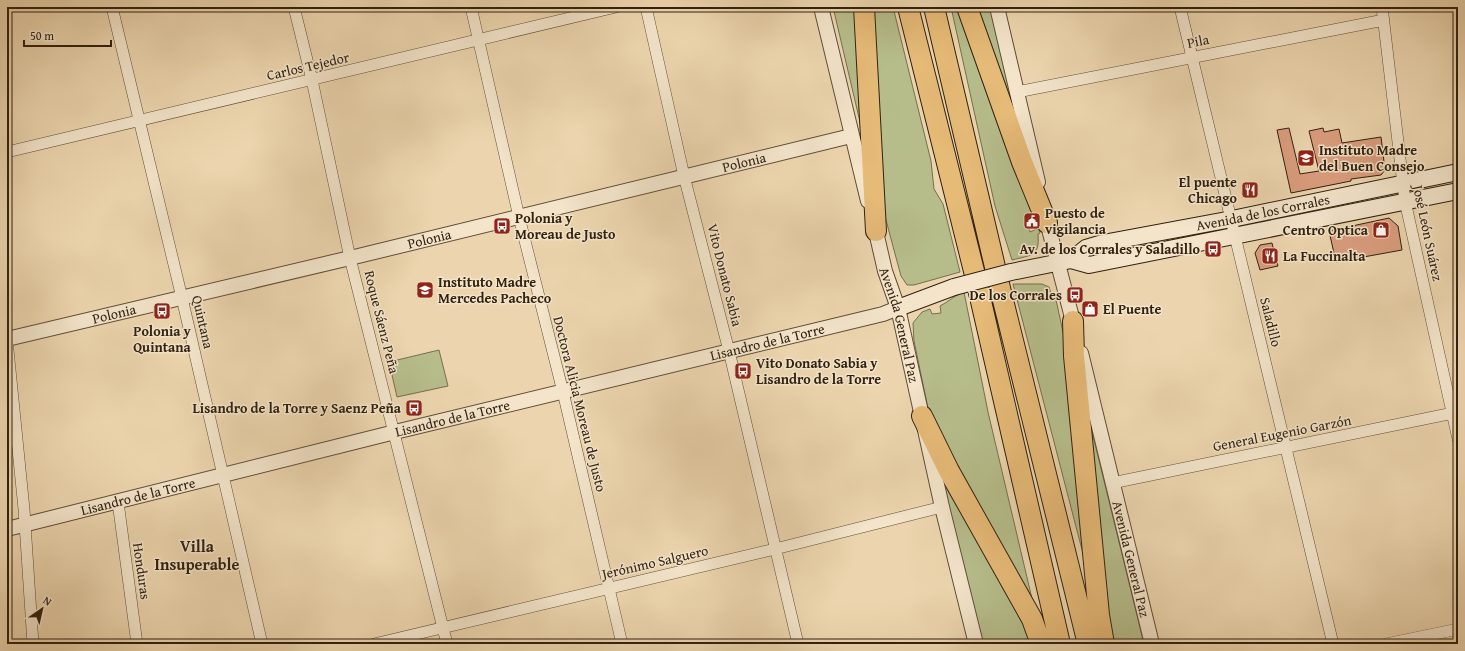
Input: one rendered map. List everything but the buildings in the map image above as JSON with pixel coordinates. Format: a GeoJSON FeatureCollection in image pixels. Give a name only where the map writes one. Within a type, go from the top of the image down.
{"type":"FeatureCollection","features":[{"type":"Feature","properties":{"kind":"highway"},"geometry":{"type":"LineString","coordinates":[[864,7],[876,231]]}},
{"type":"Feature","properties":{"kind":"highway"},"geometry":{"type":"LineString","coordinates":[[908,7],[974,270],[1060,644]]}},
{"type":"Feature","properties":{"kind":"highway"},"geometry":{"type":"LineString","coordinates":[[934,7],[999,284],[1088,644]]}},
{"type":"Feature","properties":{"kind":"highway"},"geometry":{"type":"LineString","coordinates":[[967,7],[1022,162],[1047,223]]}},
{"type":"Feature","properties":{"kind":"highway"},"geometry":{"type":"LineString","coordinates":[[1073,321],[1074,356],[1098,600],[1104,644]]}},
{"type":"Feature","properties":{"kind":"highway"},"geometry":{"type":"LineString","coordinates":[[922,416],[949,471],[1032,619],[1041,644]]}},
{"type":"Feature","properties":{"kind":"main road","name":"Avenida de los Corrales"},"geometry":{"type":"LineString","coordinates":[[898,308],[954,287],[1011,272],[1064,261],[1086,248],[1458,172]]}},
{"type":"Feature","properties":{"kind":"main road","name":"Avenida de los Corrales"},"geometry":{"type":"LineString","coordinates":[[1064,261],[1090,265],[1458,191]]}},
{"type":"Feature","properties":{"kind":"street","name":"Quintana"},"geometry":{"type":"LineString","coordinates":[[112,7],[182,298],[262,644]]}},
{"type":"Feature","properties":{"kind":"street","name":"Roque Sáenz Peña"},"geometry":{"type":"LineString","coordinates":[[294,7],[312,80],[350,258],[395,432],[447,644]]}},
{"type":"Feature","properties":{"kind":"street","name":"Doctora Alicia Moreau de Justo"},"geometry":{"type":"LineString","coordinates":[[472,7],[519,217],[563,392],[622,644]]}},
{"type":"Feature","properties":{"kind":"street","name":"Carlos Tejedor"},"geometry":{"type":"LineString","coordinates":[[7,152],[616,7]]}},
{"type":"Feature","properties":{"kind":"street","name":"Vito Donato Sabia"},"geometry":{"type":"LineString","coordinates":[[646,7],[684,176],[729,351],[798,644]]}},
{"type":"Feature","properties":{"kind":"street","name":"Avenida General Paz"},"geometry":{"type":"LineString","coordinates":[[821,7],[851,136],[885,271],[898,308],[942,507],[976,644]]}},
{"type":"Feature","properties":{"kind":"street","name":"Avenida General Paz"},"geometry":{"type":"LineString","coordinates":[[997,7],[1018,92],[1047,223],[1064,261],[1073,321],[1152,644]]}},
{"type":"Feature","properties":{"kind":"street","name":"Saladillo"},"geometry":{"type":"LineString","coordinates":[[1180,7],[1333,644]]}},
{"type":"Feature","properties":{"kind":"street","name":"José León Suárez"},"geometry":{"type":"LineString","coordinates":[[1382,7],[1405,201],[1455,413],[1458,439]]}},
{"type":"Feature","properties":{"kind":"street","name":"Pila"},"geometry":{"type":"LineString","coordinates":[[1018,92],[1384,20]]}},
{"type":"Feature","properties":{"kind":"street","name":"Polonia"},"geometry":{"type":"LineString","coordinates":[[7,339],[350,258],[851,136]]}},
{"type":"Feature","properties":{"kind":"street","name":"Lisandro de la Torre"},"geometry":{"type":"LineString","coordinates":[[7,529],[395,432],[883,314],[898,308]]}},
{"type":"Feature","properties":{"kind":"street"},"geometry":{"type":"LineString","coordinates":[[7,339],[33,644]]}},
{"type":"Feature","properties":{"kind":"street","name":"General Eugenio Garzón"},"geometry":{"type":"LineString","coordinates":[[1112,483],[1455,413]]}},
{"type":"Feature","properties":{"kind":"street","name":"Honduras"},"geometry":{"type":"LineString","coordinates":[[118,502],[137,644]]}},
{"type":"Feature","properties":{"kind":"street","name":"Jerónimo Salguero"},"geometry":{"type":"LineString","coordinates":[[374,644],[775,550],[942,507]]}},
{"type":"Feature","properties":{"kind":"street"},"geometry":{"type":"LineString","coordinates":[[1386,644],[1458,629]]}},
{"type":"Feature","properties":{"kind":"green space"},"geometry":{"type":"Polygon","coordinates":[[[833,7],[857,7],[864,139],[833,7]]]}},
{"type":"Feature","properties":{"kind":"green space"},"geometry":{"type":"Polygon","coordinates":[[[872,7],[893,7],[931,161],[934,189],[943,204],[960,272],[914,285],[907,285],[901,276],[883,209],[872,7]]]}},
{"type":"Feature","properties":{"kind":"green space"},"geometry":{"type":"Polygon","coordinates":[[[951,7],[963,7],[1035,212],[1026,215],[1030,232],[1039,228],[1040,233],[1038,234],[1036,251],[1029,256],[1012,260],[995,206],[951,7]]]}},
{"type":"Feature","properties":{"kind":"green space"},"geometry":{"type":"Polygon","coordinates":[[[975,7],[990,7],[1019,129],[975,7]]]}},
{"type":"Feature","properties":{"kind":"green space"},"geometry":{"type":"Polygon","coordinates":[[[1013,284],[1042,284],[1049,287],[1053,300],[1056,300],[1065,341],[1087,569],[1013,284]]]}},
{"type":"Feature","properties":{"kind":"green space"},"geometry":{"type":"Polygon","coordinates":[[[964,292],[988,412],[1033,603],[929,413],[914,341],[913,323],[922,312],[930,309],[932,314],[941,313],[940,306],[964,292]]]}},
{"type":"Feature","properties":{"kind":"green space"},"geometry":{"type":"Polygon","coordinates":[[[439,350],[448,386],[397,397],[389,362],[439,350]]]}},
{"type":"Feature","properties":{"kind":"green space"},"geometry":{"type":"Polygon","coordinates":[[[1082,391],[1144,644],[1112,644],[1082,391]]]}},
{"type":"Feature","properties":{"kind":"green space"},"geometry":{"type":"Polygon","coordinates":[[[942,479],[1022,615],[1031,644],[981,644],[942,479]]]}},
{"type":"Feature","properties":{"kind":"place","name":"Instituto Madre del Buen Consejo"},"geometry":{"type":"Point","coordinates":[1306,158]}},
{"type":"Feature","properties":{"kind":"place","name":"El puente Chicago"},"geometry":{"type":"Point","coordinates":[1250,190]}},
{"type":"Feature","properties":{"kind":"place","name":"Puesto de vigilancia"},"geometry":{"type":"Point","coordinates":[1032,221]}},
{"type":"Feature","properties":{"kind":"place","name":"Polonia y Moreau de Justo"},"geometry":{"type":"Point","coordinates":[502,226]}},
{"type":"Feature","properties":{"kind":"place","name":"Centro Optica"},"geometry":{"type":"Point","coordinates":[1381,230]}},
{"type":"Feature","properties":{"kind":"place","name":"Av. de los Corrales y Saladillo"},"geometry":{"type":"Point","coordinates":[1213,249]}},
{"type":"Feature","properties":{"kind":"place","name":"La Fuccinalta"},"geometry":{"type":"Point","coordinates":[1270,256]}},
{"type":"Feature","properties":{"kind":"place","name":"Instituto Madre Mercedes Pacheco"},"geometry":{"type":"Point","coordinates":[425,290]}},
{"type":"Feature","properties":{"kind":"place","name":"De los Corrales"},"geometry":{"type":"Point","coordinates":[1075,295]}},
{"type":"Feature","properties":{"kind":"place","name":"El Puente"},"geometry":{"type":"Point","coordinates":[1090,309]}},
{"type":"Feature","properties":{"kind":"place","name":"Polonia y Quintana"},"geometry":{"type":"Point","coordinates":[162,311]}},
{"type":"Feature","properties":{"kind":"place","name":"Vito Donato Sabia y Lisandro de la Torre"},"geometry":{"type":"Point","coordinates":[743,371]}},
{"type":"Feature","properties":{"kind":"place","name":"Lisandro de la Torre y Saenz Peña"},"geometry":{"type":"Point","coordinates":[414,408]}},
{"type":"Feature","properties":{"kind":"district","name":"Villa Insuperable"},"geometry":{"type":"Point","coordinates":[197,555]}}]}
